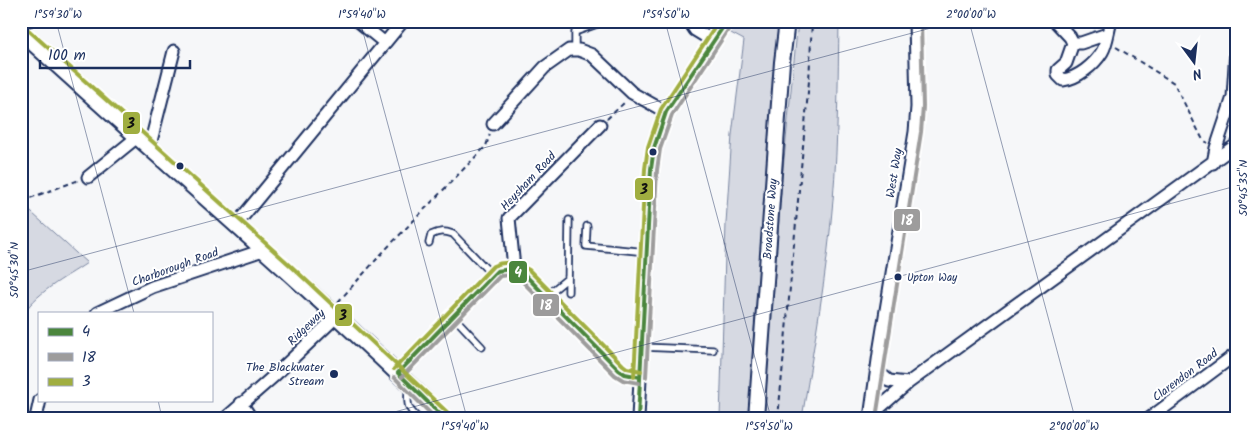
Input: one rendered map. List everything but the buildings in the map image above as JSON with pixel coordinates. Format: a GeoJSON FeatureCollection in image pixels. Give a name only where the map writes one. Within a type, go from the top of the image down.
{"type":"FeatureCollection","features":[{"type":"Feature","properties":{"kind":"main road"},"geometry":{"type":"LineString","coordinates":[[21,32],[136,138],[334,313],[444,418]]}},
{"type":"Feature","properties":{"kind":"street"},"geometry":{"type":"LineString","coordinates":[[358,21],[385,43]]}},
{"type":"Feature","properties":{"kind":"street"},"geometry":{"type":"LineString","coordinates":[[235,226],[403,21]]}},
{"type":"Feature","properties":{"kind":"street"},"geometry":{"type":"LineString","coordinates":[[689,21],[695,30],[713,41]]}},
{"type":"Feature","properties":{"kind":"street"},"geometry":{"type":"LineString","coordinates":[[638,418],[653,155],[658,132],[666,112],[727,21]]}},
{"type":"Feature","properties":{"kind":"street","name":"Broadstone Way"},"geometry":{"type":"LineString","coordinates":[[756,418],[782,62],[787,21]]}},
{"type":"Feature","properties":{"kind":"street","name":"West Way"},"geometry":{"type":"LineString","coordinates":[[870,417],[915,132],[917,107],[915,21]]}},
{"type":"Feature","properties":{"kind":"street"},"geometry":{"type":"LineString","coordinates":[[1055,21],[1070,36],[1073,43],[1066,63],[1058,70],[1058,75],[1063,80],[1073,78],[1082,73],[1095,61],[1103,51],[1111,21]]}},
{"type":"Feature","properties":{"kind":"street"},"geometry":{"type":"LineString","coordinates":[[1073,43],[1081,44],[1106,38]]}},
{"type":"Feature","properties":{"kind":"street"},"geometry":{"type":"LineString","coordinates":[[1212,163],[1216,148],[1232,117],[1236,49]]}},
{"type":"Feature","properties":{"kind":"street"},"geometry":{"type":"LineString","coordinates":[[493,124],[545,67],[569,50],[579,50],[592,54],[632,93],[666,112]]}},
{"type":"Feature","properties":{"kind":"street"},"geometry":{"type":"LineString","coordinates":[[149,149],[174,51]]}},
{"type":"Feature","properties":{"kind":"street","name":"Heysham Road"},"geometry":{"type":"LineString","coordinates":[[514,268],[509,218],[600,125]]}},
{"type":"Feature","properties":{"kind":"street"},"geometry":{"type":"LineString","coordinates":[[88,177],[136,138]]}},
{"type":"Feature","properties":{"kind":"street"},"geometry":{"type":"LineString","coordinates":[[870,417],[908,383],[1236,145]]}},
{"type":"Feature","properties":{"kind":"street","name":"Charborough Road"},"geometry":{"type":"LineString","coordinates":[[99,312],[152,287],[263,250]]}},
{"type":"Feature","properties":{"kind":"street"},"geometry":{"type":"LineString","coordinates":[[402,377],[454,316],[497,272],[505,268],[514,268],[525,275],[619,370],[640,377]]}},
{"type":"Feature","properties":{"kind":"street","name":"Ridgeway"},"geometry":{"type":"LineString","coordinates":[[226,418],[275,375],[334,313]]}},
{"type":"Feature","properties":{"kind":"street","name":"Clarendon Road"},"geometry":{"type":"LineString","coordinates":[[1150,418],[1236,354]]}},
{"type":"Feature","properties":{"kind":"street"},"geometry":{"type":"LineString","coordinates":[[876,370],[890,381],[908,383]]}},
{"type":"Feature","properties":{"kind":"street"},"geometry":{"type":"LineString","coordinates":[[36,418],[40,402]]}},
{"type":"Feature","properties":{"kind":"street"},"geometry":{"type":"LineString","coordinates":[[241,403],[251,418]]}},
{"type":"Feature","properties":{"kind":"lane"},"geometry":{"type":"LineString","coordinates":[[575,50],[576,32],[600,23]]}},
{"type":"Feature","properties":{"kind":"lane"},"geometry":{"type":"LineString","coordinates":[[568,292],[570,220]]}},
{"type":"Feature","properties":{"kind":"lane"},"geometry":{"type":"LineString","coordinates":[[587,226],[586,246],[647,252]]}},
{"type":"Feature","properties":{"kind":"lane"},"geometry":{"type":"LineString","coordinates":[[429,243],[430,235],[438,232],[446,231],[453,234],[493,276]]}},
{"type":"Feature","properties":{"kind":"lane"},"geometry":{"type":"LineString","coordinates":[[546,296],[568,278]]}},
{"type":"Feature","properties":{"kind":"lane"},"geometry":{"type":"LineString","coordinates":[[454,316],[482,347]]}},
{"type":"Feature","properties":{"kind":"lane"},"geometry":{"type":"LineString","coordinates":[[642,347],[713,350]]}},
{"type":"Feature","properties":{"kind":"lane"},"geometry":{"type":"LineString","coordinates":[[402,377],[408,406],[410,411],[418,418]]}},
{"type":"Feature","properties":{"kind":"path"},"geometry":{"type":"LineString","coordinates":[[778,418],[810,81],[812,21]]}},
{"type":"Feature","properties":{"kind":"path"},"geometry":{"type":"LineString","coordinates":[[1106,38],[1174,83],[1203,140],[1216,148]]}},
{"type":"Feature","properties":{"kind":"path"},"geometry":{"type":"LineString","coordinates":[[600,125],[622,106],[632,93]]}},
{"type":"Feature","properties":{"kind":"path"},"geometry":{"type":"LineString","coordinates":[[334,313],[386,250],[486,146],[493,124]]}},
{"type":"Feature","properties":{"kind":"path"},"geometry":{"type":"LineString","coordinates":[[22,201],[88,177]]}},
{"type":"Feature","properties":{"kind":"shaded area"},"geometry":{"type":"Polygon","coordinates":[[[734,21],[780,21],[753,343],[750,418],[720,418],[726,223],[732,135],[744,40],[729,32],[734,21]]]}},
{"type":"Feature","properties":{"kind":"shaded area"},"geometry":{"type":"Polygon","coordinates":[[[798,21],[839,21],[837,133],[833,200],[824,282],[802,418],[764,418],[782,179],[798,21]]]}},
{"type":"Feature","properties":{"kind":"shaded area"},"geometry":{"type":"Polygon","coordinates":[[[21,203],[87,263],[42,294],[21,318],[21,203]]]}},
{"type":"Feature","properties":{"kind":"transit line","name":"3"},"geometry":{"type":"LineString","coordinates":[[634,377],[645,169],[648,147],[661,109],[719,21]]}},
{"type":"Feature","properties":{"kind":"transit line","name":"4"},"geometry":{"type":"LineString","coordinates":[[638,418],[651,169],[654,148],[666,112],[727,21]]}},
{"type":"Feature","properties":{"kind":"transit line","name":"18"},"geometry":{"type":"LineString","coordinates":[[876,418],[921,132],[923,107],[921,21]]}},
{"type":"Feature","properties":{"kind":"transit line","name":"18"},"geometry":{"type":"LineString","coordinates":[[646,377],[657,170],[660,149],[672,115],[732,24]]}},
{"type":"Feature","properties":{"kind":"transit line","name":"3"},"geometry":{"type":"LineString","coordinates":[[25,27],[292,267],[448,413]]}},
{"type":"Feature","properties":{"kind":"transit line","name":"3"},"geometry":{"type":"LineString","coordinates":[[394,369],[493,266],[507,263],[516,264],[529,270],[623,365],[627,368],[641,371]]}},
{"type":"Feature","properties":{"kind":"transit line","name":"4"},"geometry":{"type":"LineString","coordinates":[[398,373],[497,271],[511,269],[525,275],[619,370],[625,374],[640,377]]}},
{"type":"Feature","properties":{"kind":"transit line","name":"18"},"geometry":{"type":"LineString","coordinates":[[402,377],[500,276],[510,275],[521,280],[615,375],[623,380],[639,383]]}},
{"type":"Feature","properties":{"kind":"transit line","name":"4"},"geometry":{"type":"LineString","coordinates":[[398,373],[444,418]]}},
{"type":"Feature","properties":{"kind":"transit line","name":"18"},"geometry":{"type":"LineString","coordinates":[[394,377],[435,418]]}},
{"type":"Feature","properties":{"kind":"place","name":"Upton Way"},"geometry":{"type":"Point","coordinates":[898,277]}},
{"type":"Feature","properties":{"kind":"place","name":"The Blackwater Stream"},"geometry":{"type":"Point","coordinates":[334,374]}}]}
